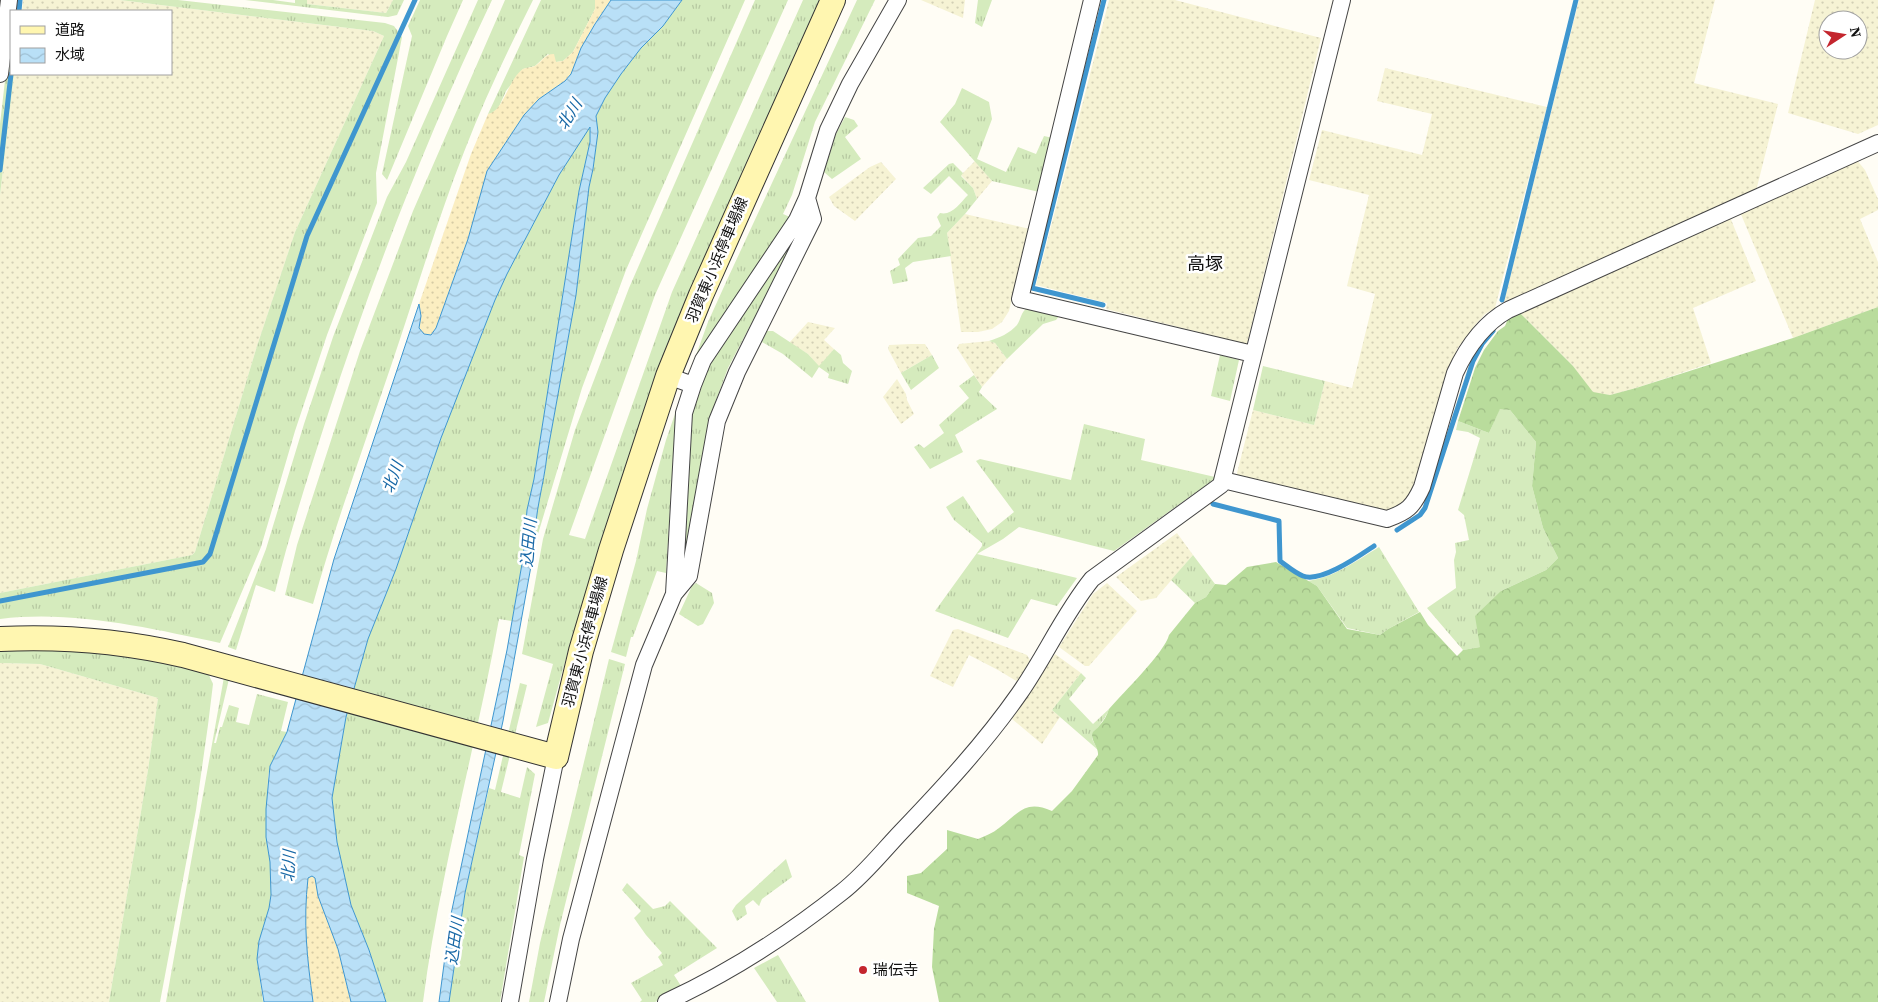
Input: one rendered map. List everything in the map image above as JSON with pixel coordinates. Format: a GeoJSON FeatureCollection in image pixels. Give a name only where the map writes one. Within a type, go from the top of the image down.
{"type":"FeatureCollection","features":[{"type":"Feature","properties":{"kind":"main road","name":"羽賀東小浜停車場線"},"geometry":{"type":"LineString","coordinates":[[545,754],[581,651],[608,559],[668,376],[700,295],[833,0]]}},
{"type":"Feature","properties":{"kind":"main road"},"geometry":{"type":"LineString","coordinates":[[0,639],[61,638],[123,643],[183,655],[545,754]]}},
{"type":"Feature","properties":{"kind":"street"},"geometry":{"type":"LineString","coordinates":[[0,74],[9,0]]}},
{"type":"Feature","properties":{"kind":"street"},"geometry":{"type":"LineString","coordinates":[[674,594],[684,413],[693,385],[703,360],[797,220],[807,198],[828,130],[850,84],[898,0]]}},
{"type":"Feature","properties":{"kind":"street"},"geometry":{"type":"LineString","coordinates":[[1092,0],[1020,299],[1254,354]]}},
{"type":"Feature","properties":{"kind":"street"},"geometry":{"type":"LineString","coordinates":[[666,1002],[704,984],[739,964],[844,891],[946,785],[990,733],[1020,693],[1076,599],[1092,579],[1221,485],[1342,0]]}},
{"type":"Feature","properties":{"kind":"street"},"geometry":{"type":"LineString","coordinates":[[1223,480],[1387,519],[1405,513],[1416,501],[1422,487],[1459,364],[1477,336],[1493,318],[1878,143]]}},
{"type":"Feature","properties":{"kind":"street"},"geometry":{"type":"LineString","coordinates":[[558,1002],[571,939],[644,666],[674,594],[689,576],[717,421],[737,372],[813,219],[807,198]]}},
{"type":"Feature","properties":{"kind":"street"},"geometry":{"type":"LineString","coordinates":[[668,376],[693,385]]}},
{"type":"Feature","properties":{"kind":"street"},"geometry":{"type":"LineString","coordinates":[[510,1002],[535,859],[545,754]]}},
{"type":"Feature","properties":{"kind":"shaded area"},"geometry":{"type":"Polygon","coordinates":[[[23,0],[120,0],[373,31],[384,36],[295,232],[257,346],[195,552],[192,555],[0,593],[0,195],[14,75],[172,75],[172,10],[22,10],[23,0]]]}},
{"type":"Feature","properties":{"kind":"shaded area"},"geometry":{"type":"Polygon","coordinates":[[[307,0],[393,0],[386,13],[307,4],[307,0]]]}},
{"type":"Feature","properties":{"kind":"shaded area"},"geometry":{"type":"Polygon","coordinates":[[[921,0],[965,0],[963,18],[921,0]]]}},
{"type":"Feature","properties":{"kind":"shaded area"},"geometry":{"type":"Polygon","coordinates":[[[1109,0],[1175,0],[1321,38],[1247,344],[1106,309],[1107,303],[1036,285],[1109,0]]]}},
{"type":"Feature","properties":{"kind":"shaded area"},"geometry":{"type":"Polygon","coordinates":[[[1579,0],[1715,0],[1694,83],[1778,104],[1757,187],[1753,192],[1510,302],[1504,301],[1579,0]]]}},
{"type":"Feature","properties":{"kind":"shaded area"},"geometry":{"type":"Polygon","coordinates":[[[1815,0],[1878,0],[1878,125],[1858,134],[1788,113],[1815,0]]]}},
{"type":"Feature","properties":{"kind":"shaded area"},"geometry":{"type":"Polygon","coordinates":[[[1385,68],[1547,107],[1495,308],[1485,314],[1457,349],[1409,501],[1385,514],[1236,477],[1253,410],[1314,425],[1325,381],[1352,388],[1375,294],[1347,286],[1369,195],[1309,180],[1322,130],[1422,155],[1432,114],[1377,101],[1385,68]]]}},
{"type":"Feature","properties":{"kind":"shaded area"},"geometry":{"type":"Polygon","coordinates":[[[1856,159],[1865,170],[1878,199],[1878,210],[1860,219],[1878,262],[1878,307],[1793,338],[1740,212],[1856,159]]]}},
{"type":"Feature","properties":{"kind":"shaded area"},"geometry":{"type":"Polygon","coordinates":[[[975,161],[992,181],[977,199],[973,188],[961,175],[975,161]]]}},
{"type":"Feature","properties":{"kind":"shaded area"},"geometry":{"type":"Polygon","coordinates":[[[881,162],[896,179],[855,221],[834,206],[829,197],[870,167],[881,162]]]}},
{"type":"Feature","properties":{"kind":"shaded area"},"geometry":{"type":"Polygon","coordinates":[[[965,214],[1030,229],[1009,311],[1002,322],[992,329],[978,332],[961,332],[947,233],[965,214]]]}},
{"type":"Feature","properties":{"kind":"shaded area"},"geometry":{"type":"Polygon","coordinates":[[[1730,217],[1756,281],[1693,308],[1711,363],[1610,395],[1593,393],[1573,366],[1520,313],[1730,217]]]}},
{"type":"Feature","properties":{"kind":"shaded area"},"geometry":{"type":"Polygon","coordinates":[[[808,322],[835,328],[824,340],[834,349],[819,367],[808,354],[789,343],[808,322]]]}},
{"type":"Feature","properties":{"kind":"shaded area"},"geometry":{"type":"Polygon","coordinates":[[[989,341],[995,343],[1007,359],[982,387],[957,348],[959,344],[989,341]]]}},
{"type":"Feature","properties":{"kind":"shaded area"},"geometry":{"type":"Polygon","coordinates":[[[925,344],[932,355],[901,373],[888,349],[889,345],[925,344]]]}},
{"type":"Feature","properties":{"kind":"shaded area"},"geometry":{"type":"Polygon","coordinates":[[[897,379],[906,394],[914,414],[901,424],[883,397],[897,379]]]}},
{"type":"Feature","properties":{"kind":"shaded area"},"geometry":{"type":"Polygon","coordinates":[[[1177,533],[1193,555],[1156,598],[1141,601],[1116,577],[1177,533]]]}},
{"type":"Feature","properties":{"kind":"shaded area"},"geometry":{"type":"Polygon","coordinates":[[[1107,583],[1137,611],[1089,666],[1085,666],[1059,647],[1093,594],[1107,583]]]}},
{"type":"Feature","properties":{"kind":"shaded area"},"geometry":{"type":"Polygon","coordinates":[[[958,629],[1027,655],[1030,660],[1018,682],[969,655],[953,687],[930,676],[953,630],[958,629]]]}},
{"type":"Feature","properties":{"kind":"shaded area"},"geometry":{"type":"Polygon","coordinates":[[[1055,654],[1081,673],[1052,710],[1060,717],[1042,744],[1012,719],[1055,654]]]}},
{"type":"Feature","properties":{"kind":"shaded area"},"geometry":{"type":"Polygon","coordinates":[[[0,663],[40,664],[158,698],[148,770],[109,1002],[0,1002],[0,663]]]}},
{"type":"Feature","properties":{"kind":"green space"},"geometry":{"type":"Polygon","coordinates":[[[120,0],[178,0],[385,23],[394,26],[402,37],[376,173],[377,203],[327,335],[295,431],[261,547],[220,643],[111,622],[55,617],[0,619],[0,593],[192,555],[195,552],[257,346],[295,232],[384,36],[373,31],[120,0]]]}},
{"type":"Feature","properties":{"kind":"green space"},"geometry":{"type":"Polygon","coordinates":[[[245,0],[273,0],[295,3],[295,0],[307,0],[307,4],[386,13],[393,0],[404,0],[397,15],[388,17],[245,0]]]}},
{"type":"Feature","properties":{"kind":"green space"},"geometry":{"type":"Polygon","coordinates":[[[420,0],[463,0],[387,180],[382,174],[412,36],[408,26],[420,0]]]}},
{"type":"Feature","properties":{"kind":"green space"},"geometry":{"type":"Polygon","coordinates":[[[478,0],[492,0],[446,101],[383,256],[328,414],[275,592],[256,585],[236,650],[228,647],[266,549],[333,337],[387,197],[406,162],[478,0]]]}},
{"type":"Feature","properties":{"kind":"green space"},"geometry":{"type":"Polygon","coordinates":[[[505,0],[533,0],[488,94],[454,178],[341,513],[313,604],[285,595],[297,545],[360,351],[413,211],[505,0]]]}},
{"type":"Feature","properties":{"kind":"green space"},"geometry":{"type":"Polygon","coordinates":[[[541,0],[595,0],[595,9],[573,52],[563,61],[556,62],[548,54],[535,66],[523,69],[506,91],[498,109],[488,114],[541,0]]]}},
{"type":"Feature","properties":{"kind":"green space"},"geometry":{"type":"Polygon","coordinates":[[[682,0],[745,0],[626,270],[582,388],[535,544],[538,510],[547,455],[576,295],[589,187],[598,132],[596,116],[621,74],[641,48],[663,26],[682,0]]]}},
{"type":"Feature","properties":{"kind":"green space"},"geometry":{"type":"Polygon","coordinates":[[[755,0],[788,0],[655,295],[569,535],[585,539],[672,292],[803,0],[822,0],[659,370],[601,543],[548,723],[536,727],[553,664],[522,654],[543,539],[575,430],[629,288],[755,0]]]}},
{"type":"Feature","properties":{"kind":"green space"},"geometry":{"type":"Polygon","coordinates":[[[857,0],[875,0],[815,122],[792,195],[783,214],[790,217],[695,358],[708,322],[727,280],[857,0]]]}},
{"type":"Feature","properties":{"kind":"green space"},"geometry":{"type":"Polygon","coordinates":[[[978,0],[992,0],[982,27],[975,23],[978,0]]]}},
{"type":"Feature","properties":{"kind":"green space"},"geometry":{"type":"Polygon","coordinates":[[[10,37],[10,75],[14,75],[0,195],[0,124],[10,37]]]}},
{"type":"Feature","properties":{"kind":"green space"},"geometry":{"type":"Polygon","coordinates":[[[962,88],[989,102],[992,119],[977,159],[1006,172],[1018,147],[1036,154],[1044,136],[1053,138],[1039,192],[992,181],[940,122],[955,104],[962,88]]]}},
{"type":"Feature","properties":{"kind":"green space"},"geometry":{"type":"Polygon","coordinates":[[[845,117],[854,120],[858,126],[845,137],[861,159],[832,179],[824,172],[836,134],[845,117]]]}},
{"type":"Feature","properties":{"kind":"green space"},"geometry":{"type":"Polygon","coordinates":[[[590,126],[590,142],[579,191],[534,479],[527,510],[523,558],[512,621],[499,619],[480,715],[448,857],[423,1002],[386,1002],[369,950],[351,905],[337,842],[332,798],[346,717],[368,639],[396,569],[441,438],[495,300],[559,175],[590,126]]]}},
{"type":"Feature","properties":{"kind":"green space"},"geometry":{"type":"Polygon","coordinates":[[[953,163],[963,173],[961,176],[973,188],[977,199],[947,233],[951,256],[913,262],[905,268],[908,281],[893,284],[890,271],[900,265],[898,259],[918,238],[931,236],[941,226],[937,217],[940,213],[952,211],[968,195],[949,176],[931,194],[923,188],[949,164],[953,163]]]}},
{"type":"Feature","properties":{"kind":"green space"},"geometry":{"type":"Polygon","coordinates":[[[802,226],[728,368],[709,419],[682,571],[692,414],[708,368],[802,226]]]}},
{"type":"Feature","properties":{"kind":"green space"},"geometry":{"type":"Polygon","coordinates":[[[1878,307],[1878,1002],[939,1002],[932,967],[934,929],[939,906],[907,893],[907,876],[921,873],[947,849],[947,830],[978,839],[994,831],[1023,809],[1035,806],[1052,811],[1072,791],[1098,755],[1092,735],[1104,720],[1109,709],[1152,662],[1169,635],[1195,603],[1206,597],[1215,584],[1226,585],[1247,567],[1276,562],[1317,586],[1347,629],[1380,635],[1420,612],[1428,625],[1457,656],[1463,650],[1480,647],[1475,616],[1501,591],[1546,570],[1558,558],[1543,528],[1532,486],[1536,442],[1510,410],[1500,409],[1489,433],[1458,421],[1475,368],[1484,350],[1498,331],[1505,326],[1508,319],[1520,313],[1573,366],[1593,392],[1610,395],[1793,338],[1878,307]]]}},
{"type":"Feature","properties":{"kind":"green space"},"geometry":{"type":"Polygon","coordinates":[[[1027,308],[1059,316],[1056,320],[1043,324],[1007,359],[995,343],[989,341],[1004,335],[1014,328],[1027,308]]]}},
{"type":"Feature","properties":{"kind":"green space"},"geometry":{"type":"Polygon","coordinates":[[[767,331],[773,331],[808,354],[819,366],[834,349],[841,355],[843,363],[852,371],[848,384],[828,378],[829,374],[819,367],[812,378],[783,354],[762,342],[767,331]]]}},
{"type":"Feature","properties":{"kind":"green space"},"geometry":{"type":"Polygon","coordinates":[[[932,355],[939,368],[911,390],[901,373],[932,355]]]}},
{"type":"Feature","properties":{"kind":"green space"},"geometry":{"type":"Polygon","coordinates":[[[1220,355],[1239,360],[1230,401],[1211,396],[1220,355]]]}},
{"type":"Feature","properties":{"kind":"green space"},"geometry":{"type":"Polygon","coordinates":[[[1263,366],[1325,381],[1314,425],[1253,410],[1263,366]]]}},
{"type":"Feature","properties":{"kind":"green space"},"geometry":{"type":"Polygon","coordinates":[[[974,375],[982,387],[979,392],[997,409],[955,435],[963,452],[930,469],[914,447],[919,444],[924,448],[944,433],[939,425],[969,398],[959,386],[974,375]]]}},
{"type":"Feature","properties":{"kind":"green space"},"geometry":{"type":"Polygon","coordinates":[[[1500,408],[1510,410],[1536,442],[1532,486],[1543,528],[1558,558],[1546,570],[1501,591],[1480,647],[1463,650],[1427,608],[1456,588],[1455,543],[1469,540],[1464,515],[1458,510],[1480,438],[1468,432],[1456,430],[1458,421],[1489,433],[1500,408]]]}},
{"type":"Feature","properties":{"kind":"green space"},"geometry":{"type":"Polygon","coordinates":[[[676,411],[666,573],[657,571],[633,637],[631,637],[626,657],[611,652],[636,561],[647,509],[676,411]]]}},
{"type":"Feature","properties":{"kind":"green space"},"geometry":{"type":"Polygon","coordinates":[[[1084,424],[1145,439],[1141,460],[1215,477],[1114,551],[1019,527],[977,554],[1077,578],[1057,606],[1031,599],[1008,638],[935,611],[982,546],[982,543],[954,520],[946,507],[963,496],[988,533],[1014,512],[976,461],[980,459],[1071,480],[1084,424]]]}},
{"type":"Feature","properties":{"kind":"green space"},"geometry":{"type":"Polygon","coordinates":[[[1379,547],[1419,612],[1380,635],[1347,628],[1317,586],[1308,581],[1336,572],[1379,547]]]}},
{"type":"Feature","properties":{"kind":"green space"},"geometry":{"type":"Polygon","coordinates":[[[1193,555],[1215,584],[1206,597],[1195,603],[1171,580],[1193,555]]]}},
{"type":"Feature","properties":{"kind":"green space"},"geometry":{"type":"Polygon","coordinates":[[[696,583],[712,593],[714,603],[703,624],[698,626],[679,614],[692,586],[696,583]]]}},
{"type":"Feature","properties":{"kind":"green space"},"geometry":{"type":"Polygon","coordinates":[[[0,649],[85,650],[151,659],[208,673],[213,684],[196,810],[160,1002],[109,1002],[148,770],[158,698],[40,664],[0,663],[0,649]]]}},
{"type":"Feature","properties":{"kind":"green space"},"geometry":{"type":"Polygon","coordinates":[[[609,659],[625,664],[560,925],[544,1002],[529,1002],[540,943],[609,659]]]}},
{"type":"Feature","properties":{"kind":"green space"},"geometry":{"type":"Polygon","coordinates":[[[1081,673],[1086,678],[1069,699],[1093,724],[1109,709],[1092,738],[1098,750],[1052,710],[1081,673]]]}},
{"type":"Feature","properties":{"kind":"green space"},"geometry":{"type":"Polygon","coordinates":[[[224,677],[229,679],[214,743],[216,743],[229,705],[239,708],[236,722],[249,725],[257,694],[288,702],[281,731],[287,732],[270,766],[268,777],[266,837],[270,862],[271,895],[259,941],[257,959],[263,1002],[166,1002],[224,677]]]}},
{"type":"Feature","properties":{"kind":"green space"},"geometry":{"type":"Polygon","coordinates":[[[520,683],[527,685],[501,792],[520,798],[527,767],[535,774],[519,855],[524,857],[500,1002],[449,1002],[465,893],[489,788],[495,790],[520,683]]]}},
{"type":"Feature","properties":{"kind":"green space"},"geometry":{"type":"Polygon","coordinates":[[[786,859],[792,877],[762,899],[759,906],[753,900],[745,906],[747,914],[737,921],[732,911],[736,905],[786,859]]]}},
{"type":"Feature","properties":{"kind":"green space"},"geometry":{"type":"Polygon","coordinates":[[[627,883],[653,909],[665,906],[670,901],[717,948],[674,975],[683,989],[655,1002],[640,1002],[642,1000],[631,983],[663,965],[658,957],[662,953],[634,918],[641,911],[622,890],[627,883]]]}},
{"type":"Feature","properties":{"kind":"green space"},"geometry":{"type":"Polygon","coordinates":[[[778,955],[806,1002],[777,1002],[754,968],[778,955]]]}},
{"type":"Feature","properties":{"kind":"sand"},"geometry":{"type":"Polygon","coordinates":[[[595,0],[611,0],[581,48],[571,74],[565,81],[539,99],[524,115],[487,171],[468,239],[436,328],[431,335],[424,334],[419,328],[421,316],[419,304],[471,154],[488,114],[498,107],[513,80],[523,69],[535,66],[551,54],[554,54],[556,62],[563,61],[573,52],[595,9],[595,0]]]}},
{"type":"Feature","properties":{"kind":"sand"},"geometry":{"type":"Polygon","coordinates":[[[312,876],[315,878],[318,896],[338,949],[351,1002],[313,1002],[307,955],[306,925],[308,877],[312,876]]]}},
{"type":"Feature","properties":{"kind":"water"},"geometry":{"type":"Polygon","coordinates":[[[611,0],[682,0],[663,26],[641,48],[621,74],[596,116],[598,132],[589,187],[576,295],[547,455],[538,510],[535,544],[503,721],[465,893],[449,1002],[439,1002],[450,919],[507,650],[523,558],[527,510],[534,479],[579,191],[590,142],[590,127],[559,175],[495,300],[441,438],[396,569],[368,639],[346,717],[332,798],[337,842],[351,905],[369,950],[386,1002],[351,1002],[338,949],[318,896],[315,878],[312,876],[308,878],[306,925],[307,955],[313,1002],[264,1002],[257,959],[259,941],[271,895],[270,862],[266,837],[266,809],[270,766],[287,732],[334,559],[419,304],[421,316],[419,328],[424,334],[431,335],[436,328],[468,239],[487,171],[524,115],[539,99],[565,81],[571,74],[581,48],[611,0]]]}},
{"type":"Feature","properties":{"kind":"waterway"},"geometry":{"type":"LineString","coordinates":[[19,10],[20,0]]}},
{"type":"Feature","properties":{"kind":"waterway"},"geometry":{"type":"LineString","coordinates":[[0,601],[203,562],[210,554],[307,236],[415,0]]}},
{"type":"Feature","properties":{"kind":"waterway"},"geometry":{"type":"LineString","coordinates":[[1103,305],[1032,288],[1104,0]]}},
{"type":"Feature","properties":{"kind":"waterway"},"geometry":{"type":"LineString","coordinates":[[1502,300],[1576,0]]}},
{"type":"Feature","properties":{"kind":"waterway"},"geometry":{"type":"LineString","coordinates":[[0,170],[11,75]]}},
{"type":"Feature","properties":{"kind":"waterway"},"geometry":{"type":"LineString","coordinates":[[1397,530],[1420,515],[1425,508],[1473,361],[1482,344],[1493,331]]}},
{"type":"Feature","properties":{"kind":"waterway"},"geometry":{"type":"LineString","coordinates":[[1213,504],[1279,521],[1280,561],[1303,576],[1320,576],[1350,562],[1374,546]]}},
{"type":"Feature","properties":{"kind":"place","name":"瑞伝寺"},"geometry":{"type":"Point","coordinates":[863,970]}},
{"type":"Feature","properties":{"kind":"district","name":"高塚"},"geometry":{"type":"Point","coordinates":[1205,264]}},
{"type":"Feature","properties":{"kind":"water label","name":"北川"},"geometry":{"type":"Point","coordinates":[569,114]}},
{"type":"Feature","properties":{"kind":"water label","name":"北川"},"geometry":{"type":"Point","coordinates":[392,477]}},
{"type":"Feature","properties":{"kind":"water label","name":"込田川"},"geometry":{"type":"Point","coordinates":[528,543]}},
{"type":"Feature","properties":{"kind":"water label","name":"北川"},"geometry":{"type":"Point","coordinates":[288,866]}},
{"type":"Feature","properties":{"kind":"water label","name":"込田川"},"geometry":{"type":"Point","coordinates":[454,941]}}]}
